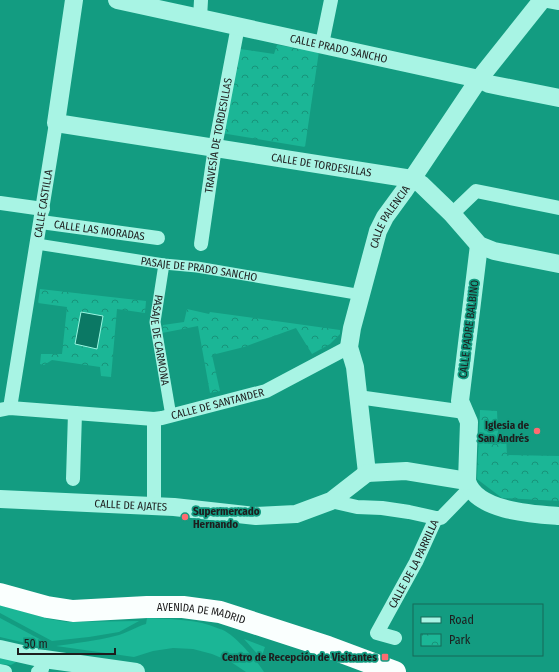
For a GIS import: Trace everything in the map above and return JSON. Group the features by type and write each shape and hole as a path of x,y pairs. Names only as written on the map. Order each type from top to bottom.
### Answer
{"highway":[{"name":"AVENIDA DE MADRID","path":"0,594 47,607 73,611 147,607 183,607 220,612 321,645 395,672"}],"street":[{"name":"CALLE CASTILLA","path":"5,409 42,215 74,0"},
{"name":"CALLE PRADO SANCHO","path":"117,0 479,79 489,84 559,98"},
{"path":"200,18 201,0"},
{"path":"322,44 331,0"},
{"path":"543,0 559,3"},
{"name":"CALLE PALENCIA","path":"367,473 355,367 349,347 352,328 378,231 385,217 479,79 543,0"},
{"name":"TRAVESÍA DE TORDESILLAS","path":"201,244 215,147 238,26"},
{"name":"CALLE DE TORDESILLAS","path":"56,123 412,179 421,184 452,214 479,244 494,251 559,264"},
{"path":"452,214 476,191 559,208"},
{"name":"CALLE LAS MORADAS","path":"0,203 42,215 158,238"},
{"name":"PASAJE DE PRADO SANCHO","path":"37,244 164,264 198,267 362,295"},
{"name":"CALLE PADRE BALBINO","path":"468,485 469,422 460,401 479,244"},
{"name":"PASAJE DE CARMONA","path":"164,264 155,322 171,416"},
{"name":"CALLE DE SANTANDER","path":"5,409 154,419 171,416 266,391 349,347"},
{"path":"358,397 465,412"},
{"path":"73,479 75,413"},
{"path":"154,419 154,506"},
{"path":"367,473 406,471 468,485 492,506 534,514 559,516"},
{"name":"CALLE DE AJATES","path":"0,499 174,507 256,516 296,514 331,501 367,473"},
{"name":"CALLE DE LA PARRILLA","path":"395,638 377,634 416,562 436,518 441,518 468,485"},
{"path":"331,501 357,507 382,508 436,518"},
{"path":"0,649 41,666 136,672"},
{"path":"0,671 5,672"}],"green space":[{"path":"277,45 319,51 305,147 221,133 233,48 274,54"},
{"path":"40,289 146,301 145,313 117,309 111,377 101,376 100,367 52,360 44,365 40,364 41,354 62,354 67,307 38,303"},
{"path":"187,309 209,314 210,312 340,330 340,334 330,344 312,354 296,328 244,347 212,355 220,391 210,393 198,326 162,333 163,325 184,322"},
{"path":"480,410 497,411 498,434 506,436 507,455 559,456 559,501 502,498 477,479"},
{"path":"0,605 49,619 67,622 139,621 119,632 52,641 0,613"},
{"path":"0,618 47,643 47,648 0,637"},
{"path":"147,618 202,623 225,631 238,641 264,672 246,672 231,662 212,654 193,649 173,648 153,651 134,657 56,646 93,641 119,635 146,624"},
{"path":"244,639 265,647 261,658"},
{"path":"0,657 18,661 11,665 0,664"}],"water":[{"path":"81,312 103,316 97,349 75,344"}],"place":[{"name":"Iglesia de San Andrés","path":"537,431"},
{"name":"Supermercado Hernando","path":"185,517"},
{"name":"Centro de Recepción de Visitantes","path":"385,657"}]}
